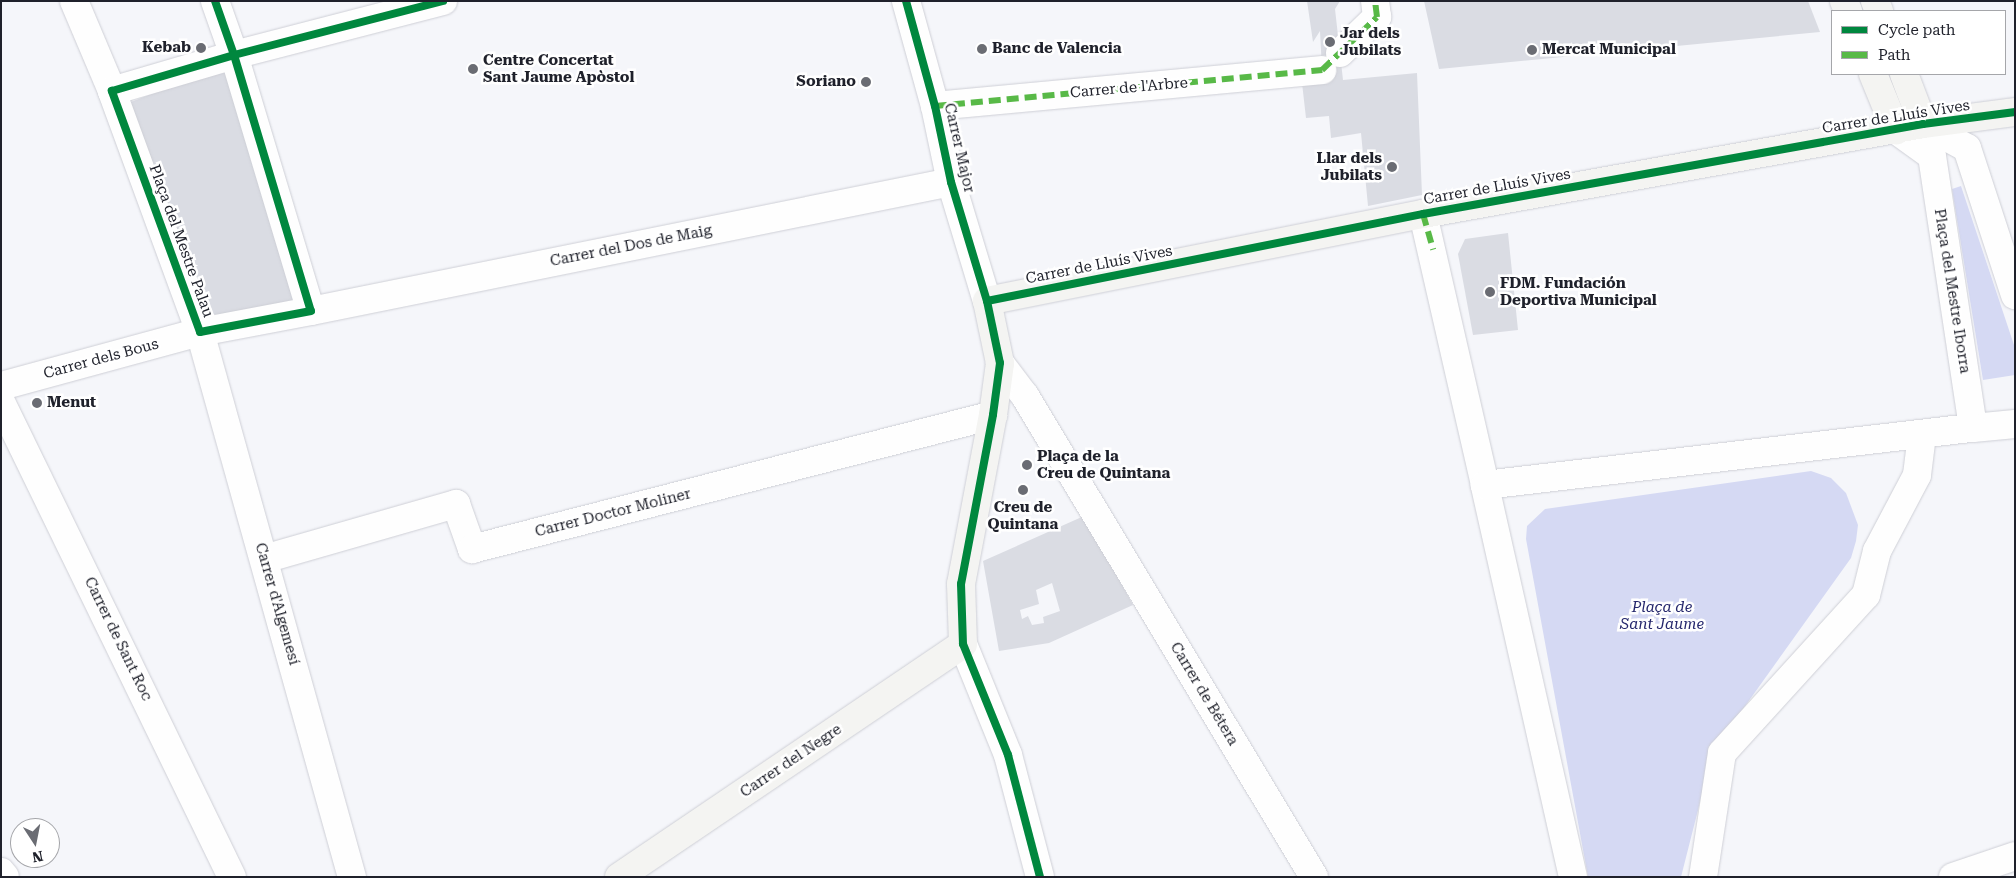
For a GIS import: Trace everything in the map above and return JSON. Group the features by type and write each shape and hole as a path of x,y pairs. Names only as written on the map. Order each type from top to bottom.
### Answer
{"street":[{"name":"Plaça del Mestre Palau","path":"74,1 112,91 200,332 310,310"},
{"path":"214,1 234,55 310,310"},
{"path":"112,91 234,55 443,1"},
{"name":"Carrer Major","path":"906,1 935,106 951,182 987,301"},
{"name":"Carrer de l'Arbre","path":"935,106 1331,62 1376,9"},
{"path":"1873,75 1896,130"},
{"path":"1904,75 1923,124 1967,148 2015,295"},
{"name":"Carrer de Lluís Vives","path":"987,301 1423,214 1923,124 2015,112"},
{"name":"Plaça del Mestre Iborra","path":"1896,130 1932,156 1973,428"},
{"name":"Carrer del Dos de Maig","path":"310,310 951,182"},
{"path":"1423,214 1433,250 1573,877"},
{"path":"987,301 1000,363 993,414 961,584 963,644 1008,754 1040,877"},
{"name":"Carrer dels Bous","path":"1,386 200,332"},
{"name":"Carrer d'Algemesí","path":"200,332 352,877"},
{"name":"Carrer de Bétera","path":"1000,363 1025,396 1314,877"},
{"name":"Carrer de Sant Roc","path":"1,402 232,877"},
{"name":"Carrer Doctor Moliner","path":"264,558 456,504 472,549 993,414"},
{"path":"1485,485 2015,424"},
{"path":"1703,877 1722,753 1866,595 1877,551 1917,475 1922,435"},
{"name":"Carrer del Negre","path":"619,877 963,644"},
{"path":"1953,877 2015,856"},
{"path":"1,872 4,877"}],"green space":[{"path":"1961,186 2015,348 2015,375 1983,380 1952,189"},
{"name":"Plaça de Sant Jaume","path":"1811,471 1831,478 1846,493 1858,525 1851,558 1713,751 1681,877 1588,877 1526,539 1527,526 1545,509"}],"building":[{"name":"Llar dels Jubilats","path":"1307,1 1340,1 1335,9 1343,80 1417,73 1422,195 1368,206 1361,133 1331,138 1329,116 1306,118 1302,83 1322,70 1320,31 1313,42"},
{"name":"Mercat Municipal","path":"1424,1 1808,1 1820,32 1439,69"},
{"path":"230,63 303,305 203,325 131,102"},
{"name":"FDM. Fundación Deportiva Municipal","path":"1508,233 1518,330 1473,335 1458,254 1465,239"},
{"path":"1084,516 1133,605 1049,643 999,651 983,561","holes":["1052,583 1060,611 1043,617 1044,623 1032,625 1028,616 1022,619 1020,610 1039,604 1036,590"]}],"marked path":[{"path":"935,106 1322,70 1377,17 1375,1"},
{"path":"1423,214 1433,250"}],"cycle path":[{"path":"215,1 234,55 311,311 200,332 112,91 234,55 443,1"},
{"path":"906,1 935,106 951,182 987,301 1000,363 993,415 961,584 963,644 1008,755 1040,877"},
{"path":"987,301 1423,214 1923,124 2015,112"}],"place":[{"name":"Jar dels Jubilats","path":"1330,42"},
{"name":"Kebab","path":"201,48"},
{"name":"Banc de Valencia","path":"982,49"},
{"name":"Mercat Municipal","path":"1532,50"},
{"name":"Centre Concertat Sant Jaume Apòstol","path":"473,69"},
{"name":"Soriano","path":"866,82"},
{"name":"Llar dels Jubilats","path":"1392,167"},
{"name":"FDM. Fundación Deportiva Municipal","path":"1490,292"},
{"name":"Menut","path":"37,403"},
{"name":"Plaça de la Creu de Quintana","path":"1027,465"},
{"name":"Creu de Quintana","path":"1023,490"}]}
